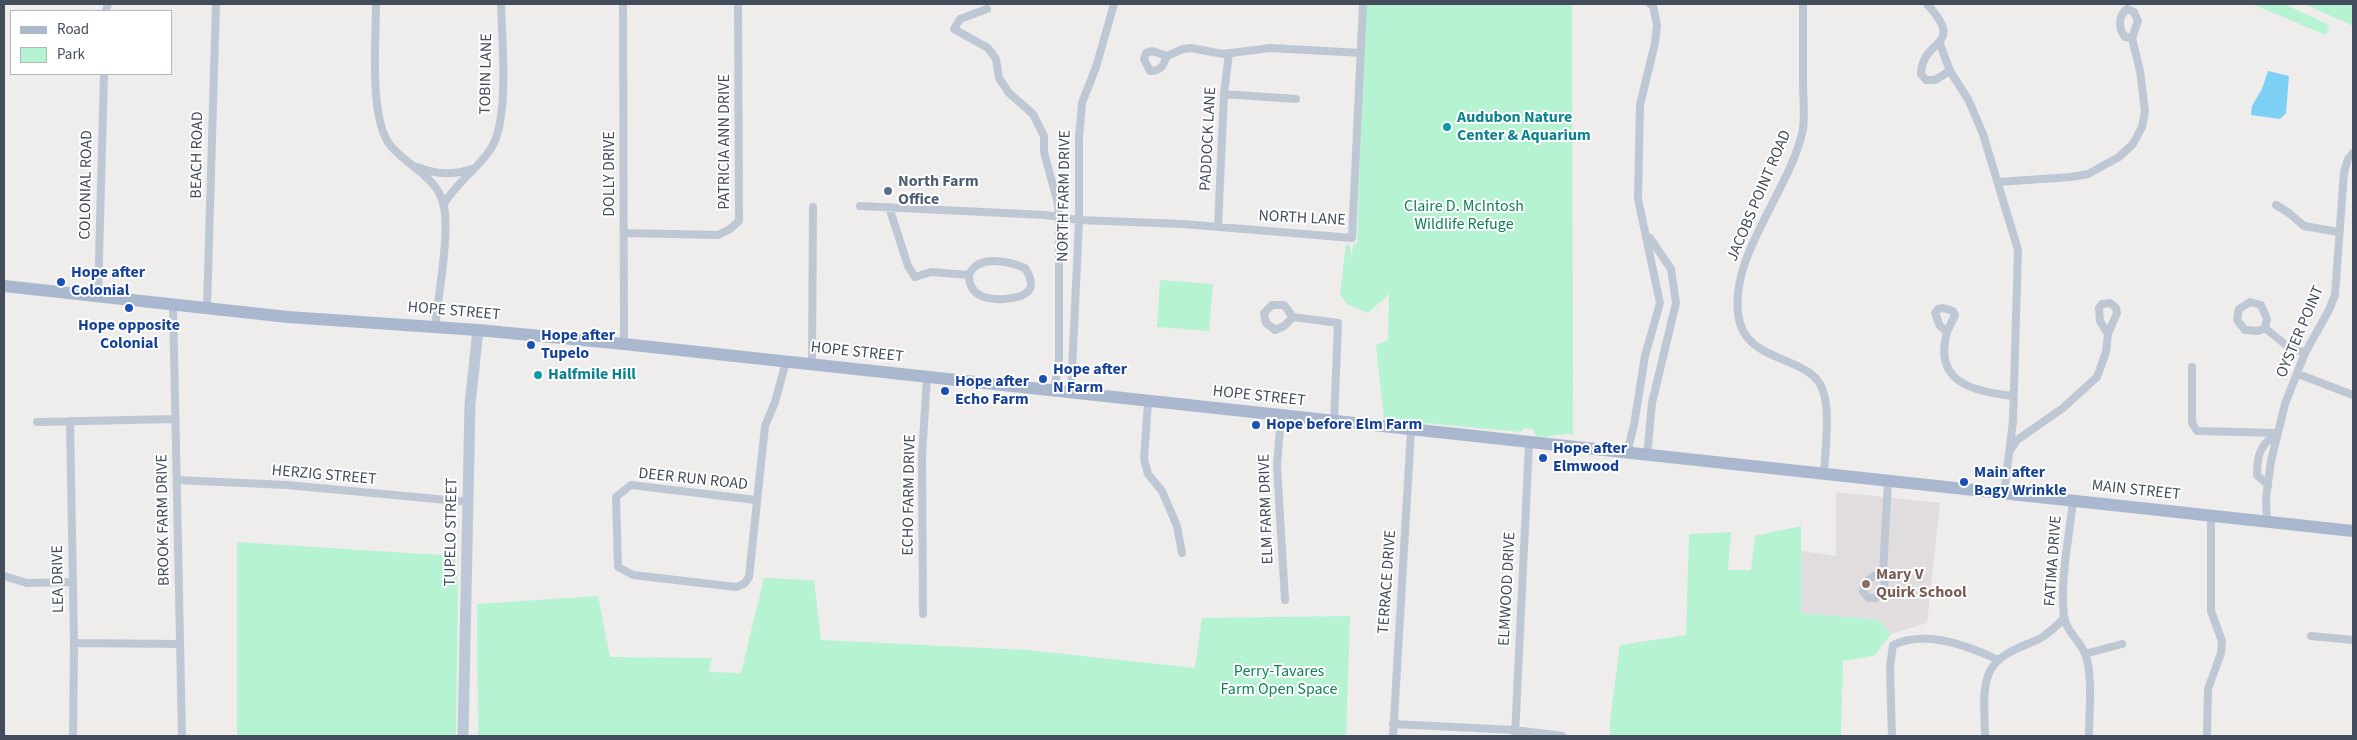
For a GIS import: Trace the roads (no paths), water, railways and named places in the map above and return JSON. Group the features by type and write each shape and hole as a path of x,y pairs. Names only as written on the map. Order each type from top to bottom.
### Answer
{"main road":[{"name":"HOPE STREET","path":"4,286 288,317 478,330 624,344 1706,462"},
{"name":"TUPELO STREET","path":"462,736 470,404 478,330"},
{"name":"MAIN STREET","path":"1706,462 2353,531"}],"street":[{"name":"BEACH ROAD","path":"207,307 216,4"},
{"path":"376,4 379,121 389,145 434,185 444,204 444,239 435,327"},
{"name":"TOBIN LANE","path":"444,204 460,181 475,168 493,145 501,120 501,4"},
{"name":"DOLLY DRIVE","path":"622,4 624,344"},
{"name":"PATRICIA ANN DRIVE","path":"624,233 718,235 730,229 739,220 738,4"},
{"name":"NORTH FARM DRIVE","path":"1071,393 1079,220 1077,183 1082,103 1096,66 1114,4"},
{"name":"NORTH LANE","path":"860,206 1045,215 1079,220 1218,227 1352,238 1363,4"},
{"path":"1627,453 1645,356 1660,303 1638,199 1638,127 1640,104 1655,43 1657,25 1653,4"},
{"name":"JACOBS POINT ROAD","path":"1803,4 1802,129 1787,174 1741,275 1738,314 1742,329 1750,341 1764,351 1809,373 1820,384 1825,396 1826,415 1824,474"},
{"path":"1927,4 1944,25 1944,35 1940,44 1925,57 1921,64 1921,74 1926,80 1935,80 1950,71"},
{"name":"NORTH FARM DRIVE","path":"987,9 960,19 955,28 988,48 996,59 999,78 1020,104 1033,114 1044,136 1044,152 1058,204 1059,361 1054,392"},
{"path":"1998,182 2088,174 2119,157 2133,144 2142,126 2145,111 2140,71 2132,38"},
{"path":"1940,44 1950,71 1976,113 2018,250 2014,396 2010,451 2004,494"},
{"path":"1167,56 1179,50 1191,48 1229,53 1270,48 1361,53"},
{"name":"PADDOCK LANE","path":"1218,227 1224,94 1229,53"},
{"name":"COLONIAL ROAD","path":"98,297 104,75"},
{"path":"1224,94 1296,99"},
{"name":"OYSTER POINT","path":"2267,522 2268,485 2277,433 2285,404 2305,353 2329,310 2335,294 2338,277 2338,232 2344,172 2348,159 2353,153"},
{"path":"413,165 438,174 463,172 475,168"},
{"path":"2276,205 2304,226 2338,232"},
{"path":"812,365 813,207"},
{"path":"889,207 908,266 915,277 931,272 969,275"},
{"path":"1644,223 1656,250 1671,269 1674,284 1674,313 1662,358 1651,412 1647,456"},
{"path":"978,263 1014,263 1025,268 1030,276 1031,286 1027,294 1021,298 988,299 979,296 972,289 969,285 969,275 972,268 978,263"},
{"path":"2250,302 2261,305 2267,319 2265,328 2252,332 2240,326 2236,320 2239,309 2250,302"},
{"name":"BROOK FARM DRIVE","path":"173,304 182,736"},
{"path":"1658,311 1674,313"},
{"path":"1293,317 1338,323 1334,422"},
{"path":"2265,328 2286,345 2305,353"},
{"path":"1947,332 1946,364 1950,373 1958,381 1982,391 2014,396"},
{"path":"2010,451 2018,440 2063,408 2097,376 2106,352 2108,334"},
{"path":"1645,356 1662,358"},
{"name":"DEER RUN ROAD","path":"756,500 631,485 616,497 618,567 633,575 736,587 744,584 748,577 764,426 776,402 786,362"},
{"path":"2192,367 2192,423 2197,431 2277,433"},
{"path":"2298,374 2353,395"},
{"name":"ECHO FARM DRIVE","path":"923,614 922,456 927,377"},
{"path":"1148,402 1144,459 1148,474 1162,491 1177,526 1182,553"},
{"path":"1636,409 1651,412"},
{"name":"ELM FARM DRIVE","path":"1281,416 1277,466 1285,600"},
{"path":"37,422 176,419"},
{"name":"LEA DRIVE","path":"70,421 74,643 73,736"},
{"name":"TERRACE DRIVE","path":"1393,736 1411,430"},
{"name":"OYSTER POINT","path":"2268,485 2260,480 2257,475 2257,462 2264,442 2277,433"},
{"name":"ELMWOOD DRIVE","path":"1515,733 1529,442"},
{"name":"HERZIG STREET","path":"177,480 287,485 469,502"},
{"path":"1883,572 1888,481"},
{"name":"FATIMA DRIVE","path":"2073,501 2065,582 2064,618 2071,634 2085,654 2088,666 2089,736"},
{"path":"2207,736 2208,689 2221,653 2222,641 2211,611 2212,516"},
{"path":"4,576 32,583 73,582"},
{"path":"1985,736 1986,690 1990,672 1998,660 2052,631 2064,618"},
{"path":"2311,636 2353,640"},
{"path":"1892,736 1891,652 1893,645 1903,640 1958,644 1998,660"},
{"path":"74,643 180,644"},
{"path":"2085,654 2122,644"},
{"path":"1393,724 1562,736"}],"water":[{"path":"2268,71 2289,76 2286,113 2280,119 2251,115 2252,106 2262,89"}],"place":[{"name":"Audubon Nature Center & Aquarium","path":"1447,127"},
{"name":"North Farm Office","path":"888,191"},
{"name":"Hope after Colonial","path":"61,282"},
{"name":"Hope opposite Colonial","path":"129,308"},
{"name":"Hope after Tupelo","path":"531,345"},
{"name":"Halfmile Hill","path":"538,375"},
{"name":"Hope after N Farm","path":"1043,379"},
{"name":"Hope after Echo Farm","path":"945,391"},
{"name":"Hope before Elm Farm","path":"1256,425"},
{"name":"Hope after Elmwood","path":"1543,458"},
{"name":"Main after Bagy Wrinkle","path":"1964,482"},
{"name":"Mary V Quirk School","path":"1866,584"}],"park label":[{"name":"Claire D. McIntosh Wildlife Refuge","path":"1464,216"},
{"name":"Perry-Tavares Farm Open Space","path":"1279,681"}]}
